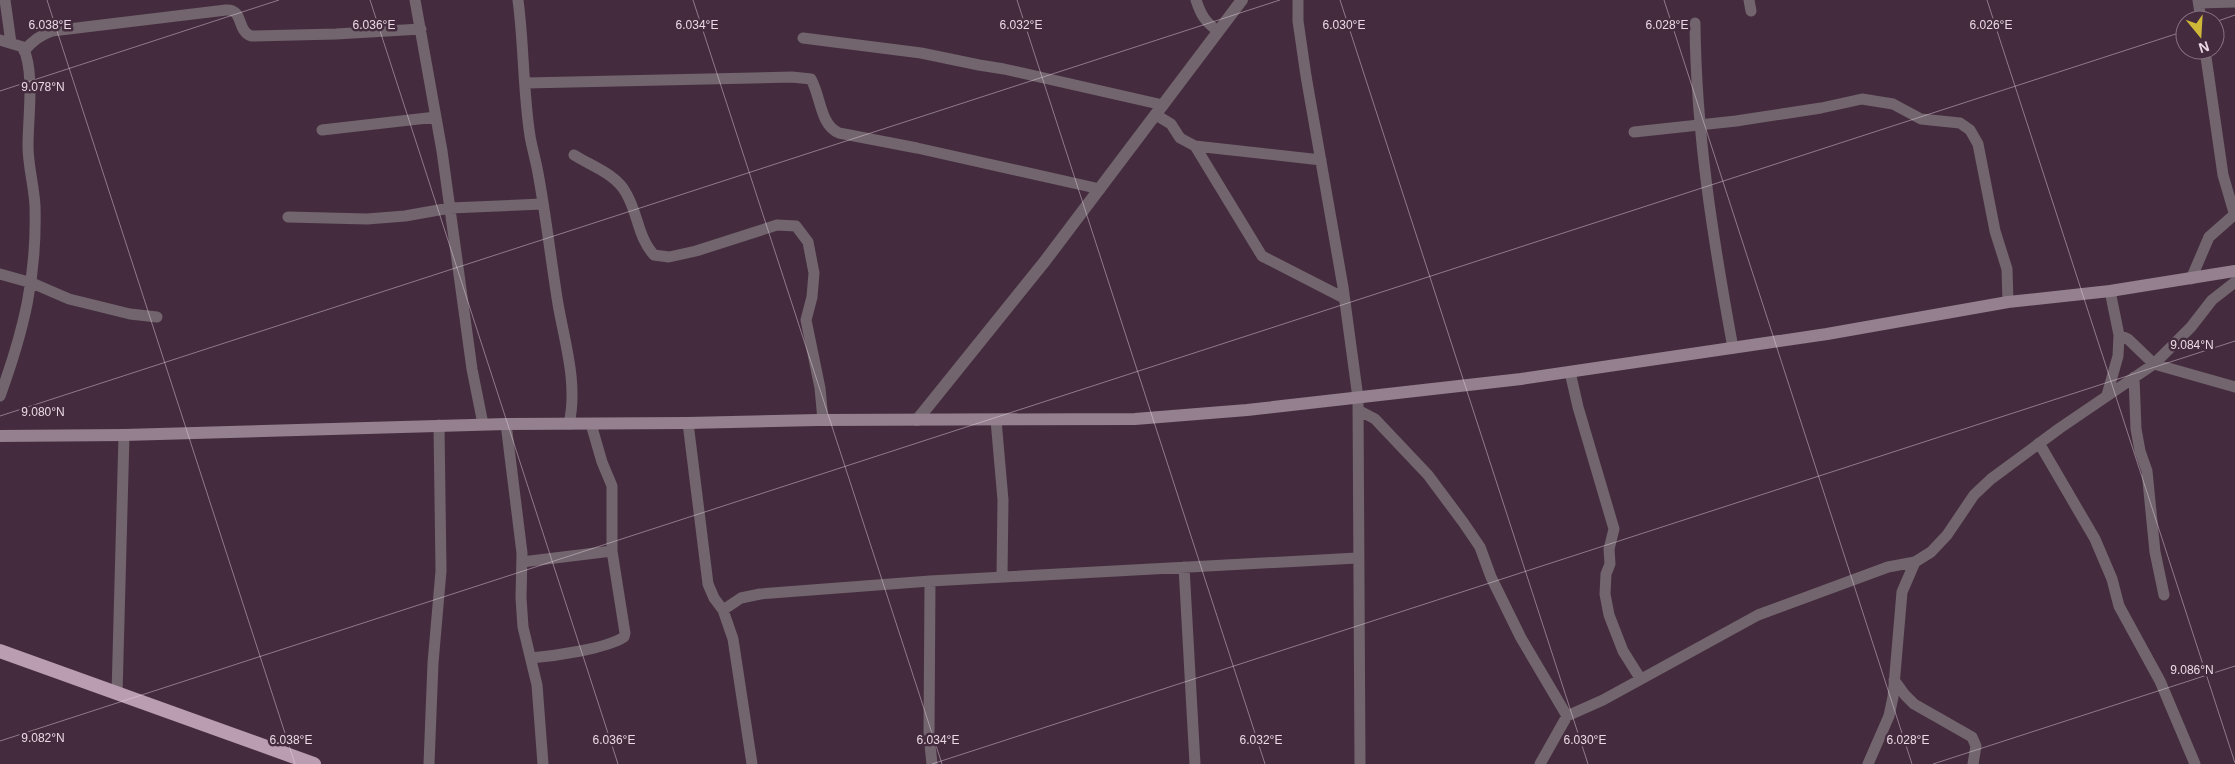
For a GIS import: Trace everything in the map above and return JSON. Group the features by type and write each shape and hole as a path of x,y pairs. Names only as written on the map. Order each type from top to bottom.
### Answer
{"highway":[{"path":"0,651 295,761 314,764"}],"main road":[{"path":"0,436 124,435 483,424 1135,419 1358,404 1827,334 2008,302 2110,291 2235,271"}],"street":[{"path":"0,396 27,309 32,283 35,203 28,169 29,73 22,47 6,41 5,0"},
{"path":"415,0 436,117 472,369 483,424"},
{"path":"518,0 529,127 573,383 573,405 568,424"},
{"path":"1196,0 1200,14 1206,23 1218,31"},
{"path":"917,420 954,377 1100,189 1242,0"},
{"path":"1298,0 1298,21 1304,67 1344,298 1358,404 1357,558 1360,764"},
{"path":"2199,2 2235,2"},
{"path":"24,51 31,42 43,34 64,28 232,9 237,12 243,30 251,36 421,29"},
{"path":"1695,23 1699,125 1711,228 1733,348"},
{"path":"803,38 921,53 978,66 1004,68 1160,110 1180,138 1195,146 1321,160"},
{"path":"2191,279 2209,237 2235,215 2223,175 2206,60"},
{"path":"526,83 792,77 811,79 827,124 831,130 1100,189"},
{"path":"1634,132 1822,108 1862,99 1893,104 1921,118 1960,123 1970,130 1978,144 1995,231 2007,269 2008,302"},
{"path":"322,130 436,117"},
{"path":"1195,146 1262,256 1344,298"},
{"path":"574,155 614,177 626,192 645,245 654,255 669,256 696,250 777,225 796,226 808,242 814,273 812,297 806,320 820,388 824,420"},
{"path":"2223,175 2235,173"},
{"path":"288,217 367,219 405,216 450,208 542,204"},
{"path":"0,274 32,283 69,299 130,314 157,317"},
{"path":"1540,764 1567,716 1603,700 1758,615 1888,567 1915,562 1931,552 1947,535 1974,496 1991,479 2038,443 2154,364 2191,327 2212,300 2235,282"},
{"path":"2107,395 2118,356 2119,334 2110,291"},
{"path":"2119,334 2128,339 2154,364 2235,387"},
{"path":"1570,372 1578,407 1614,529 1609,549 1610,564 1605,579 1605,594 1609,615 1623,651 1640,678"},
{"path":"2134,377 2136,429 2140,451 2147,471 2155,552 2164,595"},
{"path":"1358,404 1375,418 1428,475 1480,547 1491,578 1521,638 1567,716"},
{"path":"996,420 1003,500 1002,577"},
{"path":"688,423 708,584 714,598 723,610 733,639 752,764"},
{"path":"506,424 522,562 521,598 524,627 537,685 544,764"},
{"path":"531,658 570,653 610,643 624,637 625,633 612,551 612,486 602,462 591,424"},
{"path":"429,764 433,662 441,571 439,425"},
{"path":"117,694 124,435"},
{"path":"2038,443 2095,539 2112,579 2119,606 2160,681 2196,764"},
{"path":"522,562 612,551"},
{"path":"723,610 740,598 760,594 930,581 1357,558"},
{"path":"1868,764 1889,716 1902,592 1915,562"},
{"path":"1184,567 1195,764"},
{"path":"930,581 929,734 932,764"},
{"path":"1894,680 1904,695 1914,704 1972,736 1976,746 1973,764"}]}
